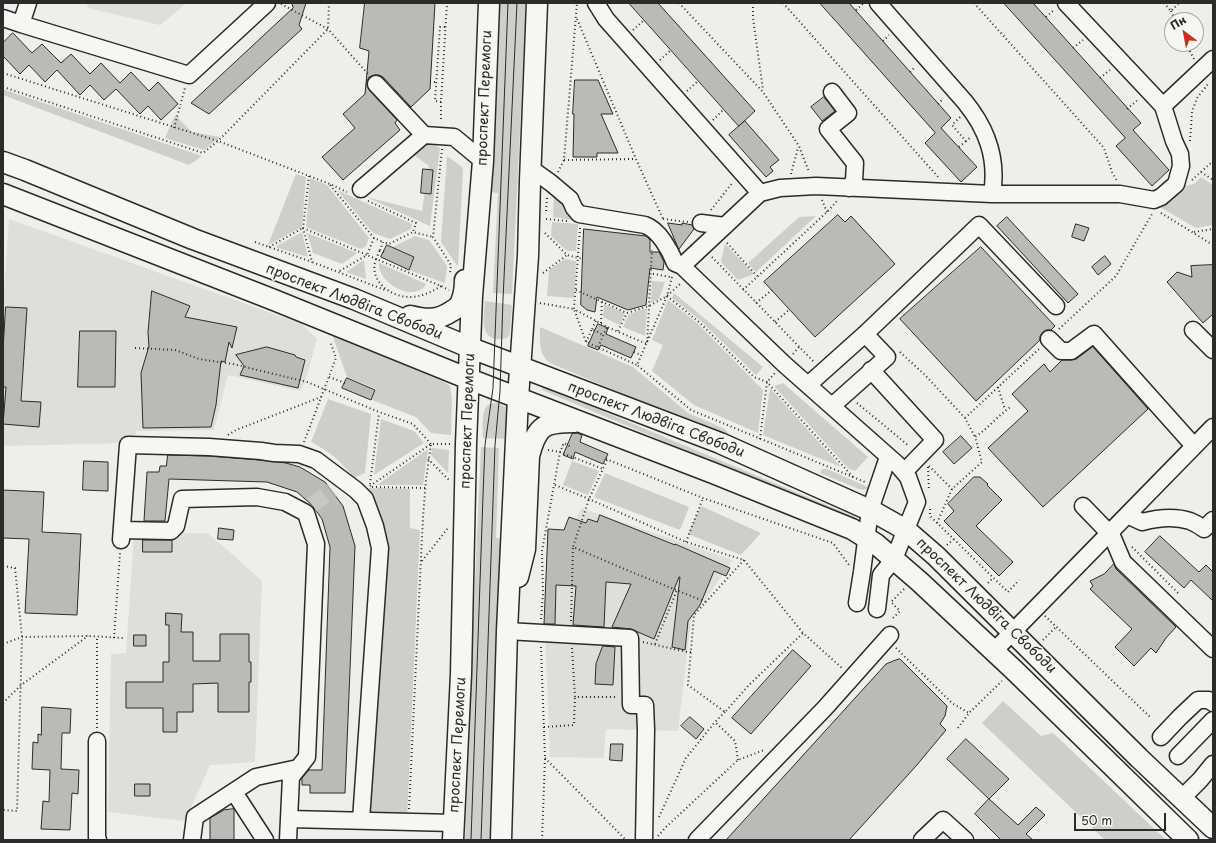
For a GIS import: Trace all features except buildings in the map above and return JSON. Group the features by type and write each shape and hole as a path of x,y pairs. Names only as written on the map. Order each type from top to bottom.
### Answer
{"main road":[{"name":"проспект Перемоги","path":"454,831 464,603 466,444 472,296 483,161 489,3"},
{"path":"501,840 506,631 518,398 528,256 537,3"},
{"path":"374,308 433,320 444,316 461,303 465,285 474,173 483,161"},
{"name":"проспект Людвіга Свободи","path":"3,162 192,239 374,308 471,348 720,443 870,510 906,530 936,556 1135,754 1213,828"},
{"name":"проспект Людвіга Свободи","path":"3,194 274,300 469,379 713,473 866,537 894,559 994,651 1188,840"},
{"path":"508,610 525,549 529,456 532,444 540,429 547,424 556,422 582,422"}],"street":[{"path":"21,24 28,3"},
{"path":"3,18 188,75 274,3"},
{"path":"596,3 606,19 760,193"},
{"path":"878,3 976,116 990,144 992,155 992,194"},
{"path":"677,272 760,193 780,188 816,186 992,194 1120,194 1154,200 1161,197 1176,184 1181,166 1180,154 1174,141 1163,106 1061,6"},
{"path":"1163,106 1213,59"},
{"path":"376,84 424,134 454,137 483,161"},
{"path":"832,92 848,113 828,129 855,163 854,181 849,188"},
{"path":"359,194 424,134"},
{"path":"530,168 570,199 581,219 645,225 651,227 657,232 670,251 677,272 832,406 904,472 923,502 906,530 894,559 881,575 877,610"},
{"path":"701,223 725,226"},
{"path":"808,385 865,334 980,225 1056,306"},
{"path":"1193,330 1213,350"},
{"path":"832,406 887,356 865,334"},
{"path":"1049,339 1061,351 1071,351 1094,334 1194,446"},
{"path":"871,370 935,440 904,472"},
{"path":"994,651 1213,427"},
{"path":"288,840 291,777 307,756 316,544 309,509 285,502 257,497 182,499 176,526 171,530 121,536 128,445 209,447 299,454 316,460 345,481 366,500 375,526 380,548 361,820"},
{"path":"857,603 870,510 888,457"},
{"path":"332,490 345,481"},
{"path":"1083,506 1112,536 1123,562 1213,649"},
{"path":"1127,515 1142,522 1156,519 1176,518 1210,528"},
{"path":"506,631 630,638 631,705 645,705 646,738 644,840"},
{"path":"697,840 825,708 888,637"},
{"path":"1161,737 1198,700 1209,700 1213,703"},
{"path":"1178,756 1213,720"},
{"path":"97,741 98,840"},
{"path":"1182,798 1213,764"},
{"path":"192,840 195,817 256,777 298,768"},
{"path":"234,792 265,840"},
{"path":"288,820 361,820 409,822 454,831"},
{"path":"922,840 943,820 965,840"}],"path":[{"path":"274,3 328,29 376,84"},
{"path":"3,87 204,153 218,141 328,29 329,3"},
{"path":"441,119 447,3"},
{"path":"546,212 548,189 564,160 577,18 577,3"},
{"path":"679,3 763,92 799,146 789,187"},
{"path":"753,3 753,18 763,92"},
{"path":"783,3 941,180"},
{"path":"856,10 864,3"},
{"path":"974,3 1104,148 1112,172 1119,184"},
{"path":"1164,3 1171,11 1179,3"},
{"path":"1046,17 1061,6"},
{"path":"577,18 636,159 666,226"},
{"path":"633,30 644,20"},
{"path":"441,102 434,101 440,27 445,27"},
{"path":"1073,48 1083,39"},
{"path":"660,61 671,50"},
{"path":"1100,78 1111,69"},
{"path":"3,73 218,141 359,194 416,223 413,232"},
{"path":"174,128 188,75"},
{"path":"687,91 698,81"},
{"path":"430,82 436,82"},
{"path":"1190,144 1192,112 1197,98 1208,84"},
{"path":"1128,109 1144,94"},
{"path":"713,120 724,109"},
{"path":"961,117 952,125 966,141"},
{"path":"959,147 975,134"},
{"path":"442,148 433,237 450,265 450,277"},
{"path":"564,160 636,159"},
{"path":"1176,184 1192,181 1213,161"},
{"path":"1201,172 1213,180"},
{"path":"309,176 303,228 312,262"},
{"path":"330,184 374,238 389,244 413,232 433,237"},
{"path":"965,418 1116,276 1155,209 1213,245"},
{"path":"743,290 827,212"},
{"path":"546,219 581,219 574,309 586,342 637,365 691,410 866,482"},
{"path":"663,219 701,223"},
{"path":"544,241 545,226"},
{"path":"269,247 303,228"},
{"path":"303,228 449,290 449,283"},
{"path":"1194,232 1213,229"},
{"path":"545,233 568,255 583,259"},
{"path":"338,272 367,255 374,238"},
{"path":"255,242 392,292"},
{"path":"383,242 374,268 377,280 384,288 401,296 412,297 427,294 441,286"},
{"path":"726,242 757,276"},
{"path":"647,344 652,246"},
{"path":"380,250 384,252"},
{"path":"543,273 568,255"},
{"path":"650,274 677,272"},
{"path":"576,290 602,300 628,313"},
{"path":"756,303 772,290"},
{"path":"618,331 628,313 649,306 667,296"},
{"path":"637,365 667,296"},
{"path":"667,296 699,322 754,377 767,382 854,477"},
{"path":"601,323 602,300"},
{"path":"540,303 574,309 607,327 647,344"},
{"path":"775,322 790,310"},
{"path":"586,342 596,321"},
{"path":"598,347 607,327"},
{"path":"592,329 603,335"},
{"path":"299,454 336,358 329,338"},
{"path":"135,348 175,350 199,359 233,364 307,382 379,412 413,424 431,444"},
{"path":"887,356 896,348 925,375 965,418 976,437 982,462 952,489 937,523"},
{"path":"634,352 642,355"},
{"path":"329,377 344,383"},
{"path":"760,439 767,382"},
{"path":"998,387 1005,410"},
{"path":"209,447 236,430 321,397"},
{"path":"976,437 1005,410 1012,406"},
{"path":"369,487 379,412"},
{"path":"542,840 545,758 541,634 543,594 542,551 560,452 564,443 571,447"},
{"path":"409,822 425,488 431,444"},
{"path":"369,487 431,444 457,444"},
{"path":"560,452 603,469"},
{"path":"428,458 449,480 449,486"},
{"path":"706,602 573,547 589,499 606,460 704,498 833,544 850,565"},
{"path":"927,464 923,502 930,516 1008,592 1019,580"},
{"path":"555,485 686,542 744,560 803,633 843,669"},
{"path":"369,487 425,488"},
{"path":"686,542 704,498"},
{"path":"421,562 449,526"},
{"path":"114,638 121,536"},
{"path":"947,546 954,539"},
{"path":"1132,547 1184,600"},
{"path":"725,712 688,685 694,615 744,560"},
{"path":"3,566 15,568 22,637 17,811 3,810"},
{"path":"988,583 993,578"},
{"path":"893,618 900,611 891,602 905,588"},
{"path":"655,645 677,590"},
{"path":"1040,612 1150,717"},
{"path":"1041,642 1056,627"},
{"path":"658,819 686,758 715,722 748,686 803,633"},
{"path":"3,644 22,637 88,636 123,638"},
{"path":"3,703 20,686 88,636"},
{"path":"97,637 97,741"},
{"path":"888,637 952,703 969,713"},
{"path":"630,638 655,645 691,652"},
{"path":"958,728 969,713 1002,682"},
{"path":"544,728 574,724 575,697"},
{"path":"715,722 735,741 738,760"},
{"path":"654,840 738,760 766,749"},
{"path":"545,758 626,840"}],"shaded area":[{"path":"86,3 187,3 160,25 88,8"},
{"path":"499,3 526,3 512,294 493,293 498,193 491,192"},
{"path":"3,90 202,156 189,165 3,95"},
{"path":"175,115 192,132 220,137 204,150 165,138"},
{"path":"432,143 440,148 430,226 366,197 422,211 429,166 414,155 420,144"},
{"path":"447,156 463,168 458,267 441,242"},
{"path":"296,174 306,177 302,227 268,245"},
{"path":"1201,177 1213,185 1213,225 1196,228 1160,207 1160,202 1181,187 1194,184"},
{"path":"310,178 327,185 369,238 366,246 361,249 306,227"},
{"path":"337,190 412,224 411,229 390,239 373,233"},
{"path":"554,193 565,201 569,215 573,220 553,217"},
{"path":"816,216 756,272 748,263 799,217"},
{"path":"9,219 302,324 317,339 305,382 300,391 228,375 214,430 137,431 130,443 3,446 3,304"},
{"path":"552,222 578,224 576,251 567,251 551,236"},
{"path":"302,232 308,257 275,247"},
{"path":"307,233 357,253 342,264 313,253"},
{"path":"415,236 429,240 447,266 445,283 409,270 415,257 393,247"},
{"path":"725,244 754,274 738,280 721,262"},
{"path":"565,259 576,261 574,298 547,296 549,270"},
{"path":"364,260 366,279 346,272"},
{"path":"379,263 426,284 421,290 414,292 398,288 390,284 384,278 380,270"},
{"path":"652,281 665,282 659,299 651,303"},
{"path":"674,293 763,367 756,375 700,320 672,298"},
{"path":"668,300 697,323 763,390 758,433 694,405 652,371 663,345 652,340"},
{"path":"485,301 512,305 510,334 507,338 498,339 487,334 484,322"},
{"path":"604,304 625,313 620,325 603,317"},
{"path":"647,308 645,336 623,327 629,314"},
{"path":"540,327 633,367 688,413 725,429 734,441 550,363 543,355 540,342"},
{"path":"332,334 444,382 450,386 452,398 451,435 431,433 416,417 372,400 376,389 347,377"},
{"path":"783,383 868,457 855,471 848,468 774,386"},
{"path":"543,386 855,517 853,521 542,390"},
{"path":"770,388 841,467 763,435"},
{"path":"328,399 371,414 365,473 354,478 334,457 324,449 311,442"},
{"path":"497,403 508,409 509,439 483,438 483,414 485,409 490,404"},
{"path":"381,419 414,431 424,443 374,475"},
{"path":"481,447 499,448 496,538 504,539 492,840 465,840 474,604"},
{"path":"432,448 449,450 448,473 431,455"},
{"path":"428,449 423,485 377,485"},
{"path":"572,461 599,471 588,495 563,485"},
{"path":"822,469 827,469 870,488 863,490 859,489 820,473"},
{"path":"605,473 689,507 680,530 594,497"},
{"path":"363,489 410,489 410,528 420,530 407,819 366,818 383,542"},
{"path":"701,506 761,533 741,555 688,534"},
{"path":"581,508 733,560 691,620 678,731 606,729 604,758 550,757 545,633 549,531 571,532"},
{"path":"207,533 262,581 255,762 210,765 185,821 108,812 111,654 126,653 134,534"},
{"path":"1003,701 1041,736 1053,733 1166,840 1105,840 982,723"}],"tunnel":[{"path":"312,505 332,490"}],"tram line":[{"path":"471,840 485,445 493,388 508,3"},
{"path":"481,840 495,445 500,391 517,3"}]}
